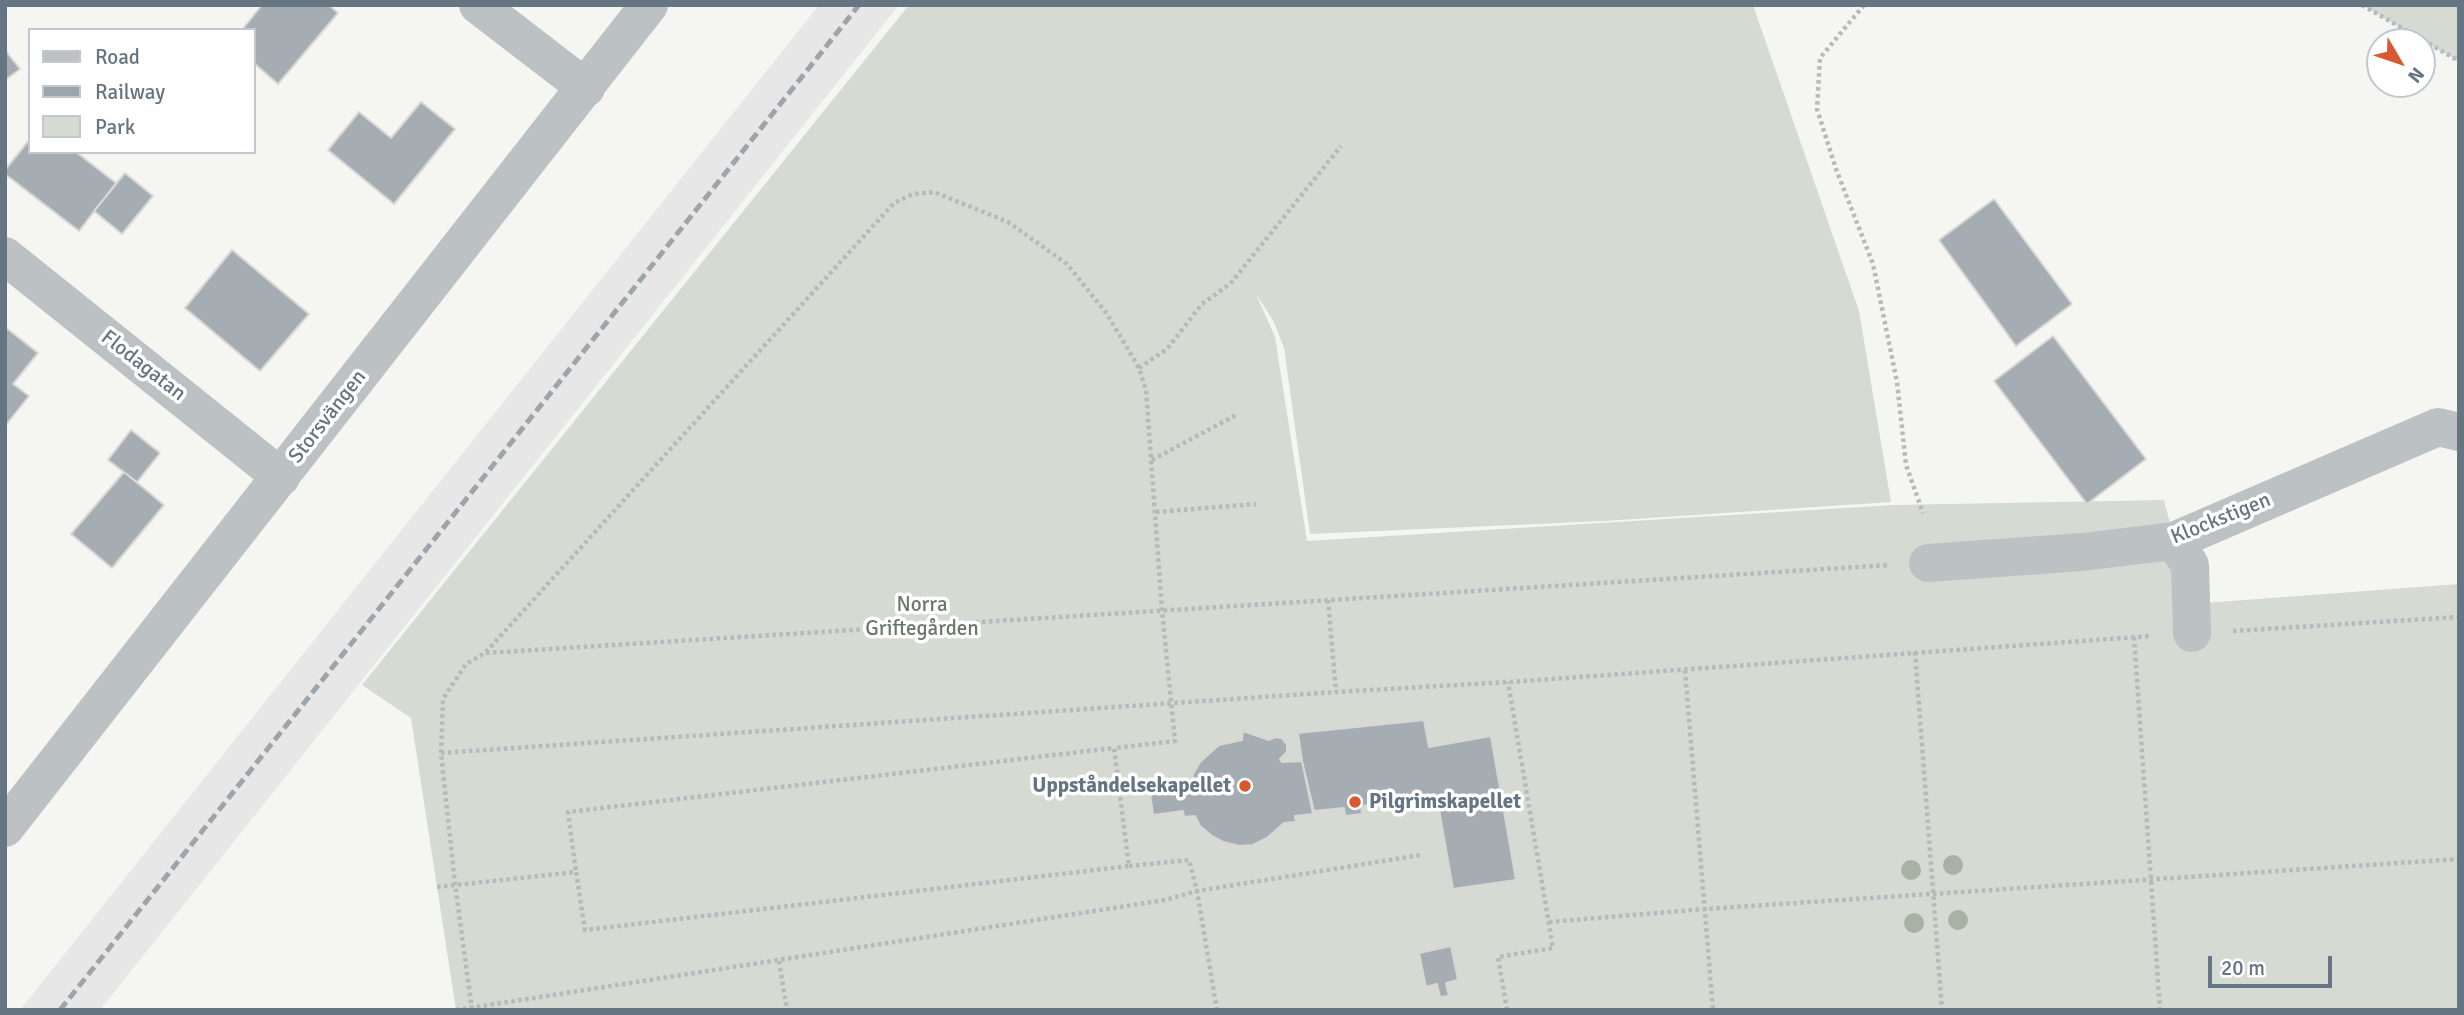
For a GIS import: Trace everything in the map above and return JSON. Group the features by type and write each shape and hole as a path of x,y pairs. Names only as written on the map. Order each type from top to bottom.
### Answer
{"street":[{"path":"478,5 586,88"},
{"name":"Storsvängen","path":"5,828 649,5"},
{"name":"Flodagatan","path":"5,256 281,477"},
{"name":"Klockstigen","path":"1928,563 2082,552 2174,541 2438,427 2459,432"},
{"path":"2174,541 2190,565 2192,634"}],"path":[{"path":"1864,5 1820,58 1817,109 1836,169 1873,264 1897,382 1906,465 1923,513"},
{"path":"2362,5 2459,61"},
{"path":"1139,368 1167,349 1202,303 1230,284 1341,146"},
{"path":"472,1009 441,753 443,699 466,664 485,653 894,203 912,194 934,192 1008,222 1067,264 1107,314 1139,368 1146,390 1162,610 1175,741 568,812 584,930 1189,860 1197,891 1217,1010"},
{"path":"1152,460 1238,414"},
{"path":"1156,512 1256,504"},
{"path":"485,653 1928,563"},
{"path":"1328,600 1336,692"},
{"path":"441,753 2459,617"},
{"path":"2134,637 2160,1010"},
{"path":"1916,652 1942,1010"},
{"path":"1685,670 1713,1010"},
{"path":"1507,1010 1498,957 1553,948 1508,682"},
{"path":"1114,748 1129,866"},
{"path":"456,1010 1166,900 1197,891 1421,855"},
{"path":"1549,922 1934,893 2459,859"},
{"path":"437,887 576,872"},
{"path":"779,961 786,1010"}],"shaded area":[{"path":"819,5 899,5 100,1010 20,1010"}],"green space":[{"name":"Norra Griftegården","path":"909,5 1753,5 1859,311 1891,502 1604,521 1310,534 1284,348 1274,322 1256,294 1275,337 1307,541 1894,505 2164,500 2191,604 2459,584 2459,1010 456,1010 411,718 362,685"},
{"path":"2362,5 2459,5 2459,61 2436,49 2436,28 2401,28"}],"building":[{"path":"262,5 329,5 338,13 278,84 256,65 256,28 244,28"},
{"path":"5,50 20,69 5,80"},
{"path":"421,102 455,129 394,204 328,150 359,112 391,138"},
{"path":"28,141 28,154 79,154 116,183 79,231 5,174 5,170"},
{"path":"125,173 153,196 122,234 94,211"},
{"path":"1994,199 2072,304 2016,346 1939,240"},
{"path":"232,250 309,314 260,371 185,308"},
{"path":"5,327 38,353 13,384 29,396 5,426"},
{"path":"2053,336 2146,459 2087,504 1994,381"},
{"path":"131,430 160,453 137,482 108,460"},
{"path":"124,472 164,505 112,568 71,534"},
{"name":"Pilgrimskapellet","path":"1424,720 1429,747 1491,736 1516,880 1453,889 1437,798 1361,806 1362,814 1345,816 1344,808 1314,811 1298,733"},
{"name":"Uppståndelsekapellet","path":"1243,731 1269,740 1282,738 1287,745 1287,752 1280,759 1282,762 1302,761 1313,814 1295,816 1296,822 1284,823 1267,838 1253,845 1239,846 1212,836 1200,826 1195,816 1184,817 1183,811 1153,815 1150,793 1182,789 1181,783 1192,781 1200,762 1219,745 1242,740"},
{"path":"1451,946 1458,980 1446,983 1449,996 1440,997 1437,984 1426,987 1419,953"}],"railway":[{"path":"60,1010 859,5"}],"place":[{"name":"Uppståndelsekapellet","path":"1245,786"},
{"name":"Pilgrimskapellet","path":"1355,802"}]}
